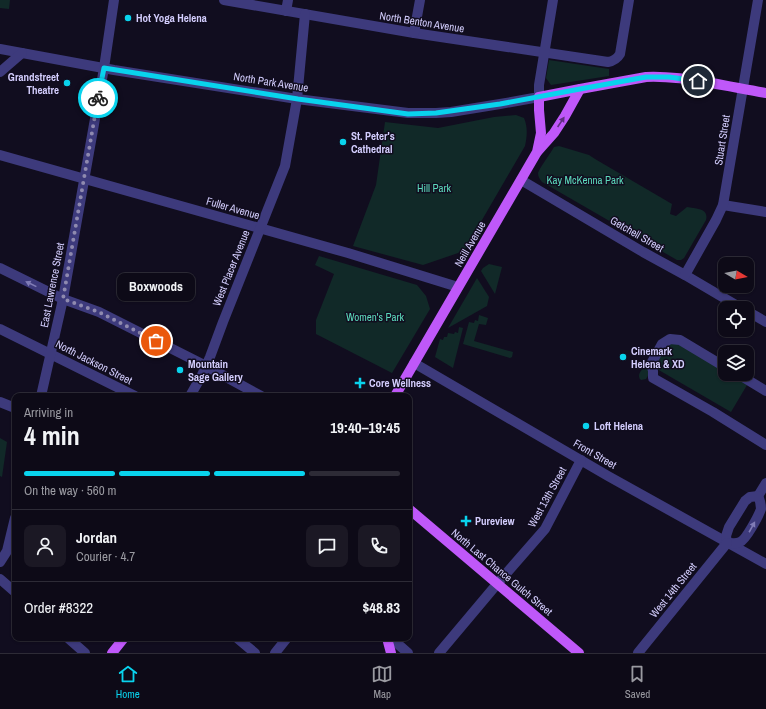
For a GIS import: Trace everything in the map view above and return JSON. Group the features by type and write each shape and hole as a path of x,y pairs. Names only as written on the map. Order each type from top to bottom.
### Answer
{"main road":[{"path":"537,152 558,128 580,89 656,76 683,78 766,93"},
{"name":"North Park Avenue","path":"539,97 580,89"},
{"name":"Neill Avenue","path":"397,393 537,152 541,133 538,110 539,97"},
{"name":"North Last Chance Gulch Street","path":"412,512 579,653"},
{"path":"112,653 122,641"},
{"path":"388,641 392,653"}],"street":[{"name":"East Lawrence Street","path":"41,393 63,299 104,68 114,0"},
{"name":"North Benton Avenue","path":"224,0 414,33 608,62 616,60 620,54 629,0"},
{"path":"286,11 288,0"},
{"path":"414,33 420,0"},
{"path":"539,97 539,85 553,0"},
{"name":"Stuart Street","path":"685,275 723,205 758,0"},
{"name":"West Placer Avenue","path":"192,393 206,366 285,166 298,99 305,14"},
{"name":"North Park Avenue","path":"0,50 298,99 408,114 451,112 539,97"},
{"path":"0,72 22,53"},
{"name":"Fuller Avenue","path":"0,155 373,260 458,287"},
{"name":"Getchell Street","path":"521,180 730,301"},
{"path":"723,205 766,212"},
{"path":"0,268 63,299 99,312 206,366 256,393"},
{"path":"754,315 766,322"},
{"name":"North Jackson Street","path":"0,329 129,393"},
{"path":"718,363 680,340 670,339 662,344 651,364 653,378 713,412 766,445"},
{"name":"Front Street","path":"414,363 581,460 766,564"},
{"path":"750,381 766,391"},
{"path":"0,402 12,407"},
{"name":"West 13th Street","path":"439,653 545,529 581,460"},
{"path":"758,496 766,483"},
{"path":"758,496 761,509 744,539 739,543 727,543 726,536 728,527 744,501 750,497 758,496"},
{"path":"0,562 7,551 12,530"},
{"name":"West 14th Street","path":"638,653 727,543"},
{"path":"0,579 12,589"},
{"path":"71,641 85,653"},
{"path":"241,641 255,653"},
{"path":"275,653 285,641"},
{"path":"394,641 408,653"}],"green space":[{"path":"0,0 10,0 9,9 0,8"},
{"path":"549,60 609,69 609,76 551,85 546,78"},
{"name":"Hill Park","path":"516,115 524,118 525,121 527,132 525,146 464,251 423,265 353,246 376,185 385,122 438,128 494,117"},
{"name":"Kay McKenna Park","path":"559,146 589,155 672,204 670,214 676,216 687,207 704,211 706,213 706,220 684,258 677,260 542,182 538,176 539,170 554,147"},
{"name":"Women's Park","path":"319,256 417,285 426,296 430,309 392,373 316,334 316,320 334,274 315,265"},
{"path":"489,264 502,267 495,294 481,271"},
{"path":"477,278 489,297 487,306 448,328"},
{"path":"479,315 488,318 486,325 479,324 474,341 513,352 512,357 510,358 463,344 469,322 474,323 475,320 478,321"},
{"path":"459,327 463,328 453,368 435,357 440,339 443,340 444,337 447,337 448,333 458,333"},
{"path":"678,343 718,368 718,381 740,381 747,385 731,412 657,369 655,365 668,344"},
{"path":"646,367 648,368 649,374 646,379 641,380 639,377 640,373 642,369"},
{"path":"0,438 7,442 2,477 0,476"}],"way so far":[{"path":"98,98 63,299 99,312 156,341"}],"place":[{"name":"Hot Yoga Helena","path":"128,18"},
{"name":"Grandstreet Theatre","path":"67,83"},
{"name":"St. Peter's Cathedral","path":"343,142"},
{"name":"Boxwoods","path":"156,341"},
{"name":"Cinemark Helena & XD","path":"623,357"},
{"name":"Mountain Sage Gallery","path":"180,370"},
{"name":"Core Wellness","path":"360,383"},
{"name":"Loft Helena","path":"586,426"},
{"name":"Pureview","path":"466,521"}],"route":[{"path":"98,98 104,68 298,99 408,114 451,112 646,77 656,76 698,81"}]}
